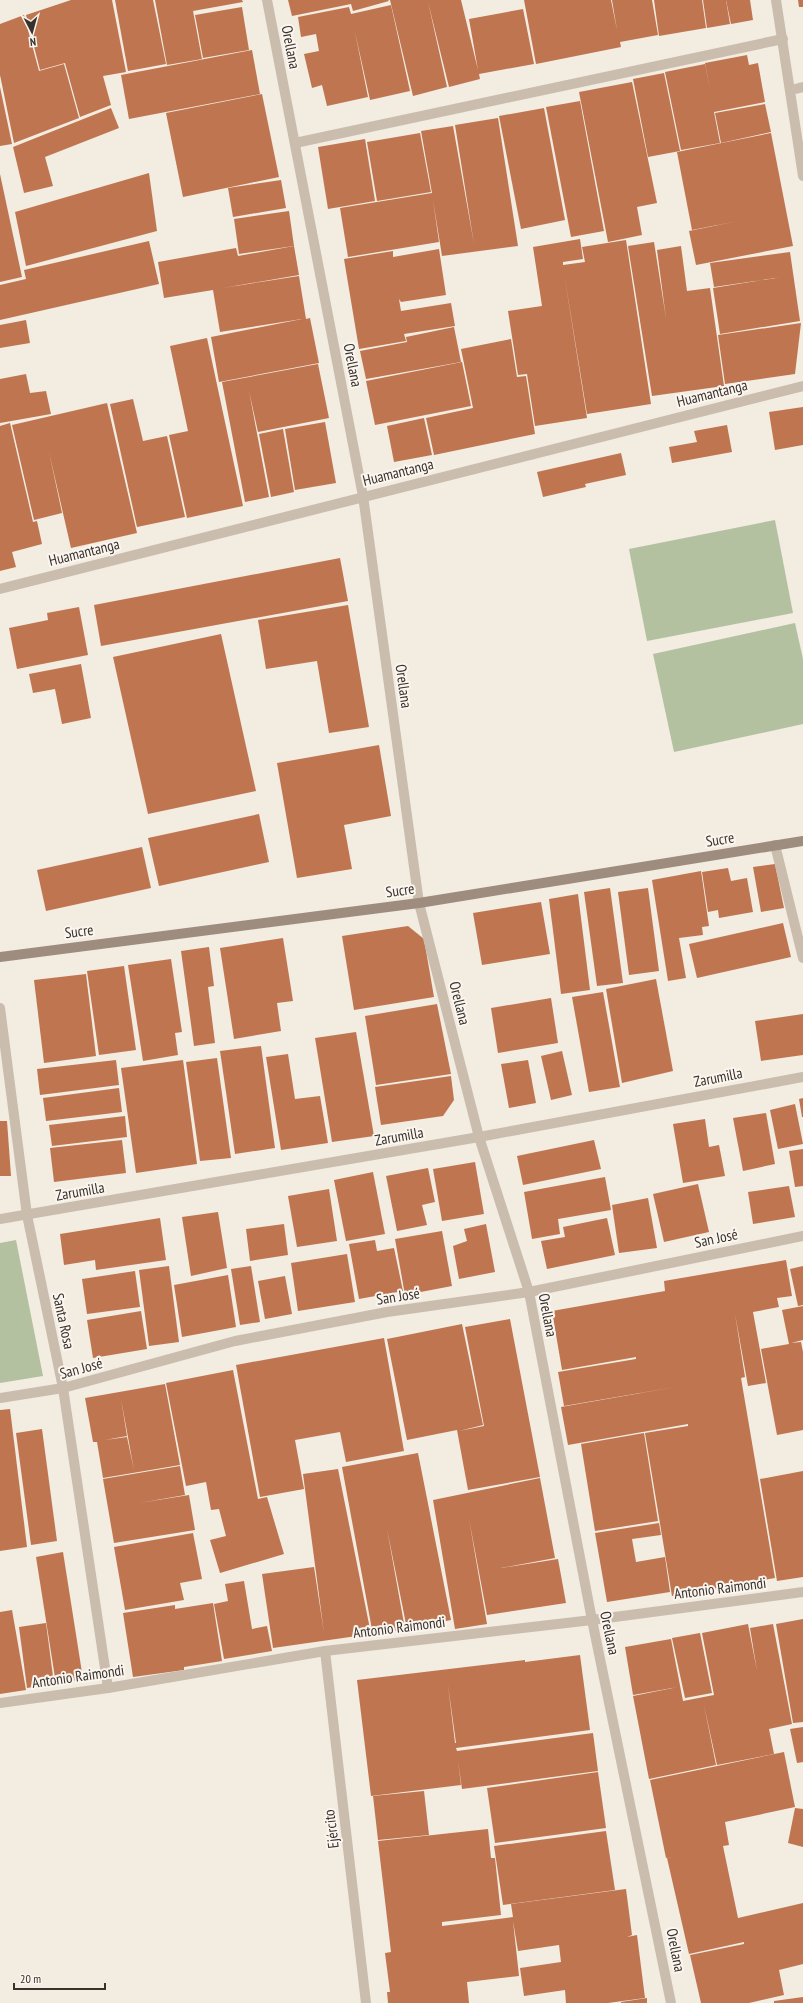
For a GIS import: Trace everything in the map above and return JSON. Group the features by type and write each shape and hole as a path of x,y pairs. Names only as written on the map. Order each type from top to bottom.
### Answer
{"street":[{"name":"Orellana","path":"267,0 363,496 419,902 479,1137 529,1292 592,1620 671,2003"},
{"path":"776,0 803,176"},
{"path":"295,143 783,39"},
{"path":"791,90 803,87"},
{"name":"Huamantanga","path":"0,589 803,386"},
{"name":"Sucre","path":"0,956 419,902 775,845 803,842"},
{"path":"775,845 803,958"},
{"name":"Santa Rosa","path":"0,1008 27,1215 63,1388 108,1688"},
{"name":"Zarumilla","path":"0,1219 479,1137 803,1077"},
{"name":"San José","path":"0,1398 63,1388 235,1341 387,1312 529,1292 803,1236"},
{"name":"Antonio Raimondi","path":"0,1703 108,1688 325,1651 592,1620 803,1592"},
{"name":"Ejército","path":"325,1651 366,2003"}],"green space":[{"path":"775,520 793,613 647,641 629,549"},
{"path":"795,623 803,659 803,724 674,752 653,654"},
{"path":"16,1240 43,1376 0,1383 0,1243"}],"building":[{"path":"71,0 112,0 126,72 103,76 111,105 80,117 65,63 40,70 26,15"},
{"path":"115,0 153,0 166,64 128,71"},
{"path":"155,0 242,0 243,2 193,11 202,59 167,65"},
{"path":"288,0 389,1 353,11 351,4 292,16"},
{"path":"390,0 461,0 478,70 469,19 523,9 534,64 479,74 480,79 449,87 428,2 447,87 413,96"},
{"path":"524,0 611,0 617,30 612,0 652,0 658,35 620,42 621,47 536,64"},
{"path":"654,0 702,0 706,28 659,36"},
{"path":"703,0 726,0 730,24 707,28"},
{"path":"726,0 750,0 753,20 731,24"},
{"path":"798,0 803,0 803,7 799,7"},
{"path":"391,5 410,91 370,100 355,32 368,97 327,106 322,85 312,88 304,54 319,51 316,34 301,37 298,17 349,7 351,14"},
{"path":"242,7 249,50 203,58 195,15"},
{"path":"24,15 39,71 64,64 79,118 14,143 0,75 0,24"},
{"path":"252,50 260,94 129,119 121,75"},
{"path":"747,55 749,65 758,63 765,102 714,112 720,143 681,150 665,72 705,64 710,90 705,63"},
{"path":"664,73 680,151 648,157 633,79"},
{"path":"632,82 657,203 637,207 642,235 608,242 579,92"},
{"path":"0,87 12,144 0,146"},
{"path":"262,94 279,177 183,197 166,113"},
{"path":"580,101 604,231 571,237 546,107"},
{"path":"765,104 771,132 721,143 715,113"},
{"path":"111,108 119,128 45,157 53,186 24,193 13,147"},
{"path":"544,108 565,220 521,229 499,116"},
{"path":"498,118 518,246 442,256 433,200 439,242 348,257 340,208 432,193 421,131 453,126 474,244 455,125"},
{"path":"420,133 431,192 377,201 367,142"},
{"path":"771,133 793,246 696,265 689,231 738,221 692,230 677,152"},
{"path":"365,139 375,201 328,209 318,147"},
{"path":"149,173 157,231 26,266 15,212"},
{"path":"0,174 22,277 0,282"},
{"path":"281,180 286,208 233,217 228,188"},
{"path":"289,211 294,246 239,254 234,219"},
{"path":"580,239 583,259 563,262 563,265 585,262 582,247 626,240 651,404 587,414 564,273 587,418 535,426 527,374 518,375 508,311 542,306 533,247"},
{"path":"149,241 159,284 0,320 0,285 26,279 24,270"},
{"path":"654,242 666,318 657,250 681,246 687,291 710,288 724,386 652,396 628,246"},
{"path":"294,246 299,275 223,288 299,276 306,319 310,318 319,363 219,382 211,337 302,319 220,332 213,290 164,298 158,262 236,248 238,256"},
{"path":"439,249 446,295 401,302 399,299 401,311 451,303 455,326 404,334 406,341 359,349 344,259 393,251 393,257"},
{"path":"790,252 800,321 720,334 713,288 782,277 714,287 710,263"},
{"path":"26,320 30,343 0,348 0,325"},
{"path":"801,323 795,374 725,384 718,335"},
{"path":"454,327 461,362 366,379 360,351 407,342 406,337"},
{"path":"207,338 243,506 187,518 169,435 188,431 170,346"},
{"path":"511,339 517,377 526,376 535,434 434,455 426,418 473,408 461,349"},
{"path":"462,362 471,406 375,425 366,381"},
{"path":"318,364 329,418 258,432 249,391 269,497 245,502 222,382"},
{"path":"26,374 30,393 46,391 51,414 0,423 0,379"},
{"path":"133,399 143,441 167,436 185,517 137,527 110,404"},
{"path":"107,403 137,533 71,548 49,452 62,513 34,520 12,425"},
{"path":"803,407 803,445 775,450 769,412"},
{"path":"424,418 432,455 394,462 387,426"},
{"path":"325,422 336,483 295,490 285,429"},
{"path":"10,423 33,522 37,521 42,544 12,552 16,567 0,571 0,426"},
{"path":"727,425 732,452 672,463 669,447 697,442 694,431"},
{"path":"283,429 294,492 271,497 259,434"},
{"path":"621,453 626,475 585,484 586,487 543,497 537,472"},
{"path":"340,558 348,601 101,646 94,605"},
{"path":"348,605 369,727 329,733 317,661 266,669 258,620"},
{"path":"79,607 88,655 17,669 9,628 48,620 47,613"},
{"path":"221,634 256,791 148,814 113,657"},
{"path":"81,664 91,718 62,724 55,689 33,693 29,674"},
{"path":"379,745 391,816 344,825 352,869 297,878 277,763"},
{"path":"259,814 269,862 159,886 148,838"},
{"path":"142,847 151,888 46,911 37,870"},
{"path":"775,864 784,908 761,912 753,867"},
{"path":"728,868 731,881 747,878 753,912 719,918 718,910 708,912 702,872"},
{"path":"701,871 709,926 702,927 703,935 679,938 686,978 668,981 652,880"},
{"path":"610,888 623,983 597,986 584,892"},
{"path":"648,888 659,971 629,975 618,892"},
{"path":"578,894 590,990 561,994 549,899"},
{"path":"541,902 550,954 482,965 473,913"},
{"path":"783,923 791,957 697,978 689,944"},
{"path":"408,926 424,939 434,997 354,1010 342,936"},
{"path":"283,938 293,1001 277,1003 281,1031 234,1039 220,948"},
{"path":"209,947 214,986 208,987 215,1043 194,1046 181,951"},
{"path":"171,959 182,1032 175,1033 178,1055 143,1061 128,965"},
{"path":"124,966 136,1050 99,1055 87,971"},
{"path":"86,974 96,1056 44,1063 34,980"},
{"path":"656,979 673,1071 622,1083 606,989"},
{"path":"603,992 620,1087 589,1092 572,997"},
{"path":"551,998 558,1043 498,1053 491,1008"},
{"path":"437,1004 451,1074 376,1085 365,1016"},
{"path":"803,1014 803,1055 761,1061 755,1021"},
{"path":"356,1032 374,1136 332,1142 315,1038"},
{"path":"261,1046 275,1148 235,1154 220,1051"},
{"path":"562,1051 572,1095 551,1100 541,1056"},
{"path":"288,1054 295,1099 320,1096 328,1143 281,1150 266,1057"},
{"path":"217,1058 231,1158 200,1161 186,1062"},
{"path":"116,1060 119,1085 40,1095 37,1069"},
{"path":"183,1060 197,1164 136,1173 121,1068"},
{"path":"528,1060 536,1103 509,1108 501,1064"},
{"path":"451,1076 454,1100 443,1116 381,1125 375,1087"},
{"path":"119,1088 122,1112 46,1121 43,1098"},
{"path":"803,1098 803,1117 802,1117 799,1099"},
{"path":"795,1104 803,1144 778,1149 770,1110"},
{"path":"766,1113 775,1164 743,1171 733,1118"},
{"path":"125,1116 127,1137 52,1146 49,1125"},
{"path":"705,1119 709,1147 719,1145 725,1176 683,1183 673,1124"},
{"path":"0,1121 7,1121 11,1176 0,1176"},
{"path":"122,1140 126,1173 54,1182 50,1148"},
{"path":"594,1140 601,1169 523,1185 517,1156"},
{"path":"803,1149 803,1186 795,1187 789,1151"},
{"path":"475,1162 484,1214 442,1221 433,1169"},
{"path":"428,1168 435,1202 422,1205 427,1225 397,1231 386,1176"},
{"path":"373,1172 385,1234 346,1241 334,1180"},
{"path":"605,1177 611,1210 558,1219 560,1234 532,1239 524,1192"},
{"path":"698,1184 709,1232 664,1242 653,1194"},
{"path":"789,1186 795,1217 753,1224 748,1192"},
{"path":"329,1189 337,1241 297,1247 288,1196"},
{"path":"648,1198 657,1248 619,1253 612,1205"},
{"path":"218,1212 227,1268 191,1276 182,1217"},
{"path":"160,1218 166,1260 96,1270 95,1260 64,1265 60,1234"},
{"path":"607,1218 615,1255 547,1269 541,1241 565,1237 563,1227"},
{"path":"284,1224 288,1255 250,1261 246,1229"},
{"path":"486,1224 495,1272 459,1279 453,1246 467,1241 464,1229"},
{"path":"442,1231 452,1286 405,1295 395,1239"},
{"path":"375,1240 377,1251 394,1248 403,1291 359,1299 349,1244"},
{"path":"347,1254 355,1302 298,1311 291,1263"},
{"path":"786,1260 792,1296 777,1298 779,1307 753,1312 766,1383 748,1386 735,1314 745,1377 741,1378 775,1578 672,1596 645,1433 688,1426 688,1424 568,1445 561,1407 681,1386 564,1406 558,1372 636,1359 636,1357 562,1370 552,1311 665,1291 664,1281"},
{"path":"169,1266 179,1342 149,1346 139,1270"},
{"path":"251,1266 260,1322 240,1325 231,1269"},
{"path":"803,1266 803,1305 798,1306 790,1269"},
{"path":"135,1271 140,1307 87,1314 82,1279"},
{"path":"228,1275 236,1327 182,1337 174,1285"},
{"path":"285,1276 292,1314 265,1319 258,1281"},
{"path":"803,1306 803,1340 791,1343 801,1342 803,1352 803,1430 777,1435 761,1349 789,1344 782,1310"},
{"path":"141,1311 147,1349 93,1358 87,1320"},
{"path":"510,1319 540,1477 468,1490 457,1430 407,1440 387,1339 462,1324 483,1425 459,1431 484,1426 465,1327"},
{"path":"384,1338 404,1451 346,1462 340,1432 295,1440 304,1489 260,1497 236,1365"},
{"path":"233,1370 258,1499 267,1497 284,1554 220,1573 210,1540 226,1536 219,1509 211,1510 206,1482 186,1486 166,1383"},
{"path":"165,1384 180,1465 103,1478 97,1442 93,1442 85,1398","holes":["121,1399 134,1470 127,1437 105,1440 127,1436"]},
{"path":"10,1409 27,1547 0,1551 0,1410"},
{"path":"42,1429 57,1541 31,1545 16,1433"},
{"path":"644,1433 658,1521 595,1531 581,1444"},
{"path":"418,1453 451,1620 407,1629 387,1529 405,1629 373,1635 342,1467"},
{"path":"180,1466 185,1495 139,1503 189,1495 195,1530 114,1543 103,1479"},
{"path":"338,1469 371,1634 273,1648 262,1574 314,1567 324,1633 303,1474"},
{"path":"803,1471 803,1577 777,1581 760,1479"},
{"path":"540,1478 555,1558 501,1568 558,1559 566,1603 487,1615 469,1519 487,1624 455,1629 433,1500"},
{"path":"659,1523 661,1535 632,1539 636,1562 665,1557 670,1592 607,1602 595,1533"},
{"path":"193,1533 202,1579 180,1583 184,1600 125,1610 114,1547"},
{"path":"63,1552 83,1679 56,1684 36,1557"},
{"path":"244,1581 252,1629 267,1626 272,1651 224,1659 214,1604 228,1601 225,1584"},
{"path":"213,1603 222,1661 184,1667 184,1670 133,1677 123,1613 175,1605 175,1609"},
{"path":"12,1610 26,1690 0,1694 0,1612"},
{"path":"803,1619 803,1722 793,1723 776,1624"},
{"path":"46,1623 54,1684 27,1688 19,1627"},
{"path":"748,1624 757,1671 750,1628 773,1624 792,1724 769,1729 774,1754 717,1765 704,1705 716,1765 649,1779 633,1696 678,1687 633,1695 625,1647 671,1639 683,1701 714,1695 702,1633"},
{"path":"700,1633 712,1693 685,1698 672,1638"},
{"path":"580,1655 590,1730 456,1748 457,1751 593,1733 598,1771 462,1789 458,1761 461,1785 371,1796 357,1680 525,1660 525,1662","holes":["448,1685 456,1743 455,1743"]},
{"path":"803,1727 803,1762 797,1763 790,1729"},
{"path":"784,1752 795,1807 725,1822 729,1845 723,1846 738,1918 803,1903 803,1964 779,1970 784,1995 749,2003 701,2003 690,1955 744,1944 744,1942 689,1954 667,1858 672,1857 666,1858 650,1780"},
{"path":"598,1772 606,1828 495,1843 487,1788"},
{"path":"424,1791 429,1835 378,1840 373,1796"},
{"path":"795,1808 803,1809 803,1847 788,1843"},
{"path":"488,1829 491,1858 495,1858 501,1915 442,1922 442,1926 513,1917 511,1904 626,1889 632,1935 627,1937 637,1935 645,1998 608,2003 566,2003 565,1990 524,1996 520,1968 561,1962 559,1945 518,1951 513,1921 519,1976 467,1982 469,2003 388,2003 387,1992 390,1992 385,1953 391,1952 378,1841"},
{"path":"606,1831 615,1890 503,1905 494,1846"},
{"path":"803,1997 803,2003 774,2003 774,2001"},
{"path":"647,1998 647,2003 621,2003 621,2002"}]}
